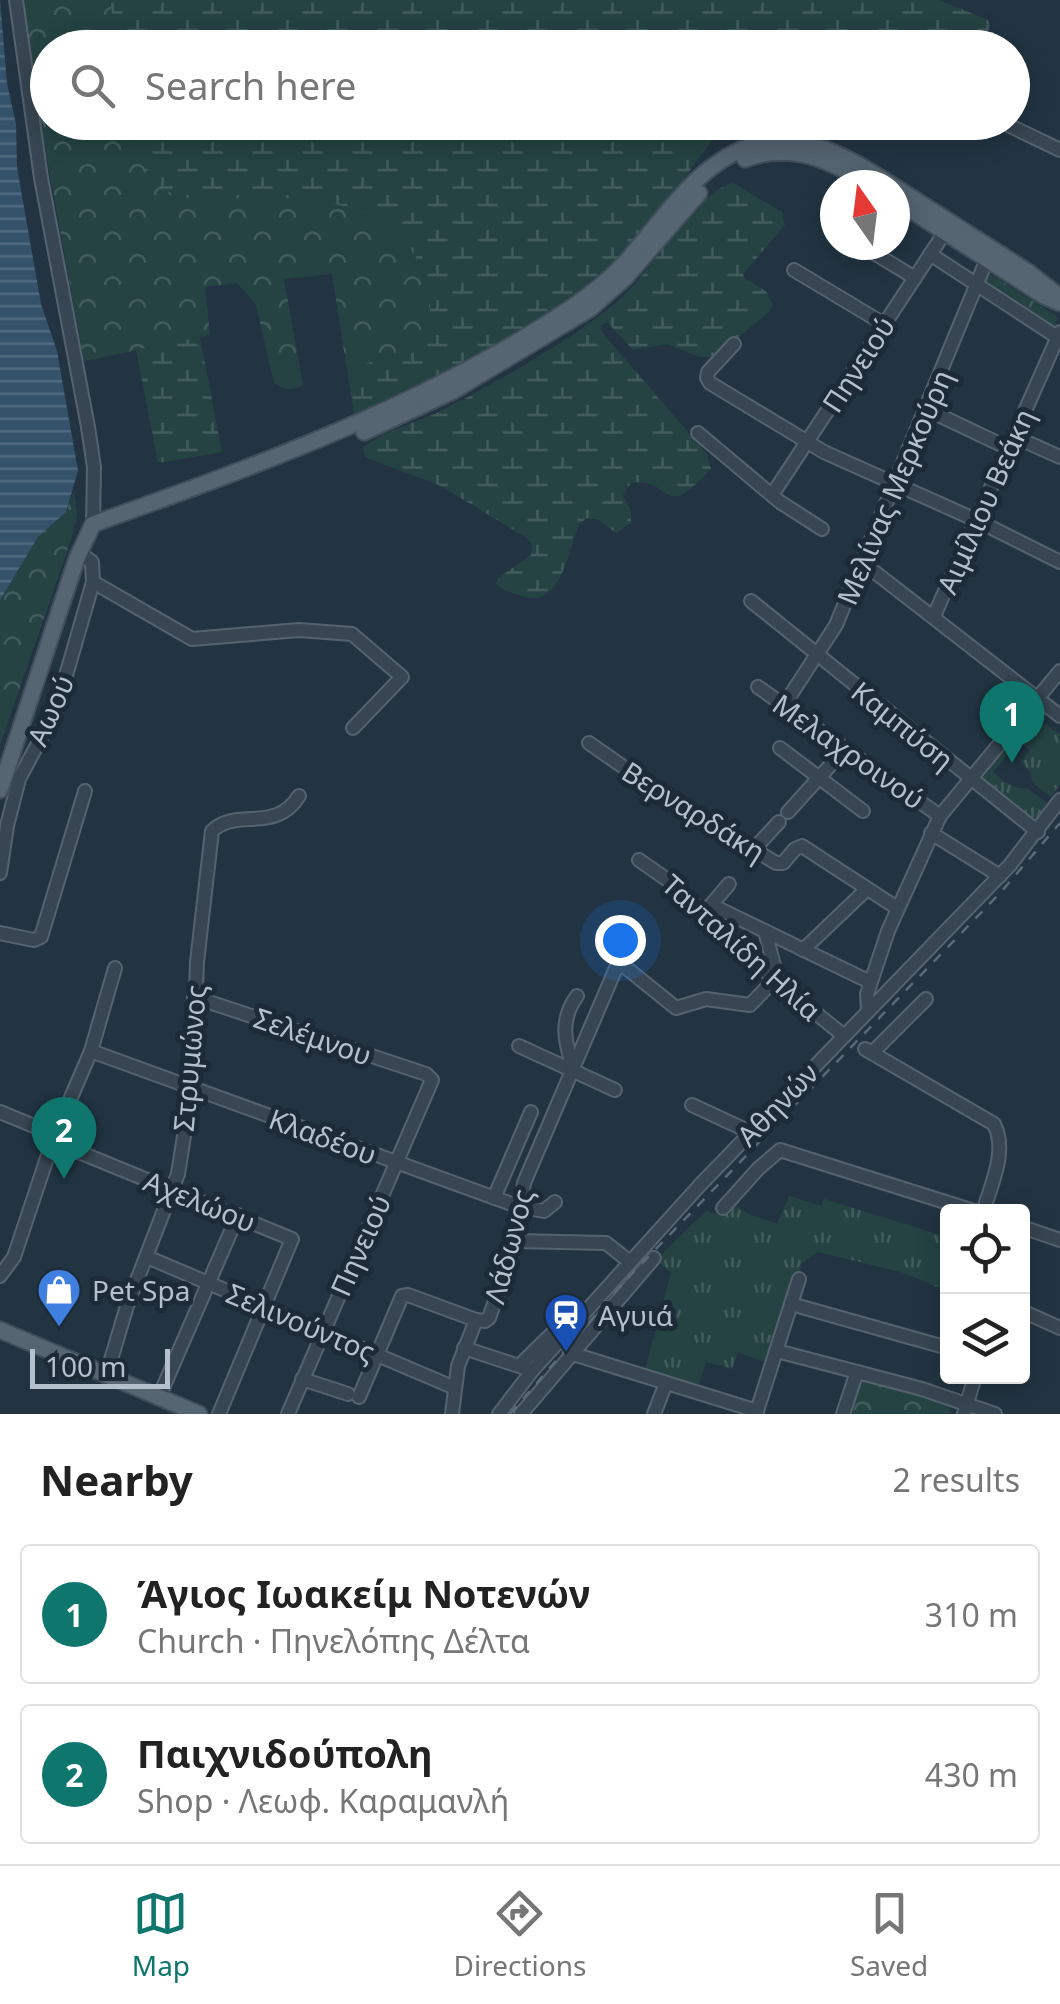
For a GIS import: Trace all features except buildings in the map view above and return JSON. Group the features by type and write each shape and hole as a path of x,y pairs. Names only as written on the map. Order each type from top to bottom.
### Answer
{"main road":[{"path":"0,790 79,552 93,524 222,478 401,404 562,314 617,272 704,174 744,148 782,141 815,146 866,170"},
{"path":"222,478 310,452 409,413 562,327 619,284 702,190 741,161 769,152 804,154 844,170"},
{"path":"910,197 1028,272 1060,300"},
{"path":"910,210 1060,300"},
{"path":"0,1330 196,1413"}],"street":[{"path":"16,0 30,100"},
{"path":"1030,136 1060,150"},
{"path":"36,140 91,444 93,524"},
{"name":"Πηνειού","path":"772,495 945,232"},
{"path":"930,254 1059,336"},
{"name":"Μελίνας Μερκούρη","path":"784,706 834,630 987,259"},
{"path":"886,260 914,278"},
{"path":"794,270 884,324"},
{"name":"Αιμίλιου Βεάκη","path":"934,616 1059,336"},
{"path":"734,344 708,372 708,380 806,442 1060,562"},
{"path":"926,410 1060,458"},
{"path":"698,433 772,495 822,529"},
{"path":"79,552 92,562 93,582 190,639 299,630 356,636 402,678 353,728"},
{"path":"862,563 1060,716"},
{"name":"Αωού","path":"0,873 18,779 56,710 93,582"},
{"name":"Καμπύση","path":"752,601 1038,832"},
{"path":"868,1010 870,982 940,816 1060,671"},
{"name":"Μελαχροινού","path":"758,687 940,816"},
{"name":"Βερναρδάκη","path":"589,743 661,792 781,864 802,846 898,908"},
{"path":"780,748 863,810"},
{"path":"754,849 845,748"},
{"path":"0,933 34,940 41,936 85,792"},
{"name":"Στρυμώνος","path":"106,1373 174,1189 192,1088 194,996 212,831 223,822 279,815 290,810 299,796"},
{"name":"Αθηνών","path":"499,1414 525,1368 596,1300 750,1132 1000,876 1060,800"},
{"path":"931,833 1000,876"},
{"name":"Τανταλίδη Ηλία","path":"640,860 708,909 776,981 843,1035"},
{"path":"729,884 708,909 765,931 870,982"},
{"path":"803,950 867,889"},
{"path":"765,931 776,981"},
{"name":"Λάδωνος","path":"452,1414 458,1366 476,1320 489,1318 515,1241 518,1206 530,1168 618,966 624,966 679,1008 706,999 750,1005 776,981"},
{"path":"0,1276 14,1257 116,968"},
{"name":"Σελέμνου","path":"194,996 431,1077"},
{"path":"574,1072 564,1032 569,1009 577,996"},
{"path":"926,998 868,1051 990,1120 998,1132 1000,1148 982,1204"},
{"path":"519,1046 615,1090"},
{"name":"Κλαδέου","path":"90,1050 518,1206 544,1211 555,1202"},
{"name":"Πηνειού","path":"288,1414 432,1083 431,1077"},
{"path":"692,1105 750,1132"},
{"name":"Αχελώου","path":"0,1112 54,1137 64,1146 292,1239 264,1307"},
{"path":"494,1198 532,1112"},
{"path":"723,1208 780,1150 954,1204"},
{"path":"159,1398 238,1215"},
{"path":"1030,1230 1060,1240"},
{"path":"515,1241 606,1243 630,1262"},
{"name":"Σελινούντος","path":"146,1258 456,1388"},
{"path":"527,1412 570,1353 654,1258"},
{"path":"570,1353 756,1412 799,1280"},
{"path":"302,1379 354,1396 405,1295 476,1320"},
{"path":"792,1304 940,1346"},
{"path":"219,1414 264,1307"},
{"path":"1030,1315 1060,1328"},
{"path":"464,1348 525,1368"},
{"path":"776,1351 857,1372 965,1409 994,1414"},
{"path":"843,1414 857,1372"},
{"path":"654,1414 666,1382"},
{"path":"965,1409 973,1384"}],"green space":[{"path":"22,0 110,0 119,30 30,30 30,66"},
{"path":"110,0 939,0 988,20 990,25 988,30 118,30"},
{"path":"44,140 133,140 199,199 289,197 350,207 377,219 400,236 418,261 428,289 426,336 392,355 347,370 332,274 284,279 303,385 299,387 288,389 274,383 256,305 237,283 205,287 210,335 84,361"},
{"path":"714,140 642,235 592,286 494,350 355,421 347,370 392,355 426,335 430,316 428,289 418,261 403,240 385,224 340,205 289,198 201,199 173,193 156,183 144,168 134,141"},
{"path":"733,183 782,212 785,225 743,274 766,291 772,304 770,311 710,357 667,344 633,350 609,324 600,326 707,454 711,469 683,494 674,496 645,483 631,483 623,495 631,512 631,523 616,533 597,519 586,518 579,525 562,574 547,594 525,597 502,589 496,584 498,578 531,555 532,544 527,538 441,486 365,457 363,448 485,388 595,319 630,289 701,203"},
{"path":"989,273 1058,317 1054,328 985,284"},
{"path":"200,337 222,452 158,463 136,350"},
{"path":"74,491 77,515 72,537 0,745 0,600 38,537 66,512"},
{"path":"1032,715 1060,734 1060,784 1051,797 1032,782 1031,773 1021,761 1030,750 1019,741 993,772 1013,786 1027,788 1047,803 1033,822 979,782"},
{"path":"789,1196 821,1206 824,1199 940,1235 940,1288 901,1272 818,1252 802,1263 770,1364 738,1352 732,1369 706,1362 697,1390 644,1373 671,1273 656,1260 706,1211 722,1216 735,1204 746,1213 777,1224"},
{"path":"860,1376 939,1399 950,1406 951,1414 846,1414"}],"water":[{"path":"0,0 7,83 16,124 17,167 41,304 57,351 78,471 66,512 38,537 0,600"}],"railway":[{"path":"510,1414 625,1281 1001,892 1060,823"}],"place":[{"name":"Άγιος Ιωακείμ Νοτενών","path":"1012,763"},
{"name":"Παιχνιδούπολη","path":"64,1179"},
{"name":"Pet Spa","path":"59,1328"},
{"name":"Αγυιά","path":"566,1353"}]}
